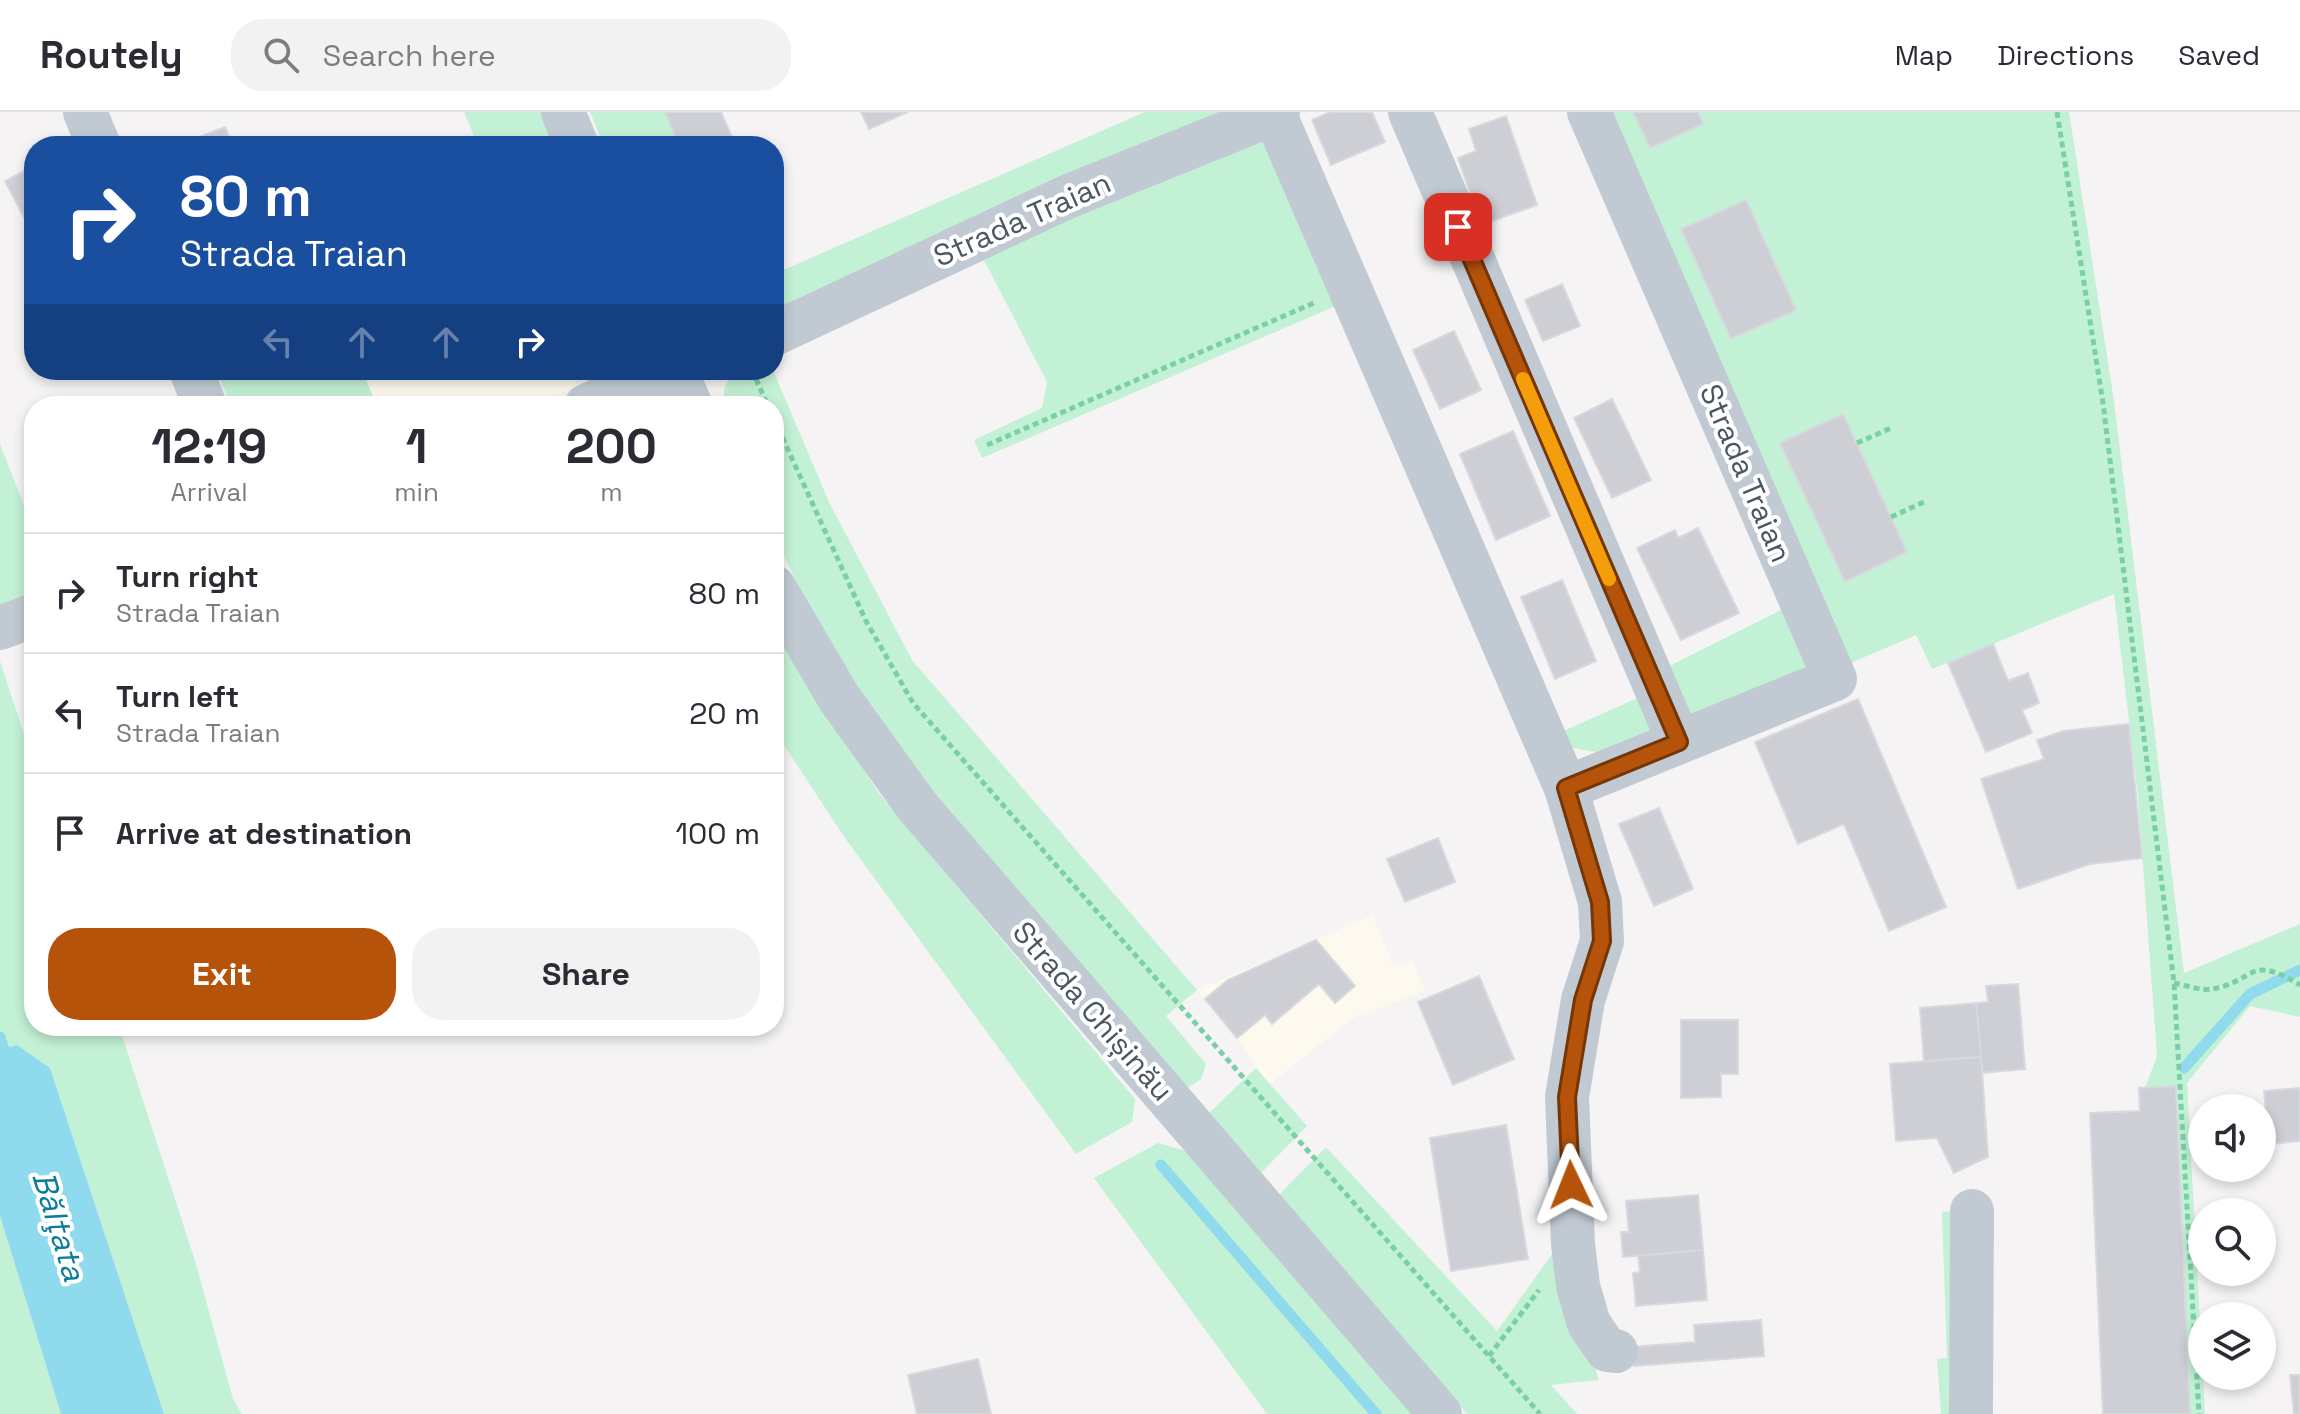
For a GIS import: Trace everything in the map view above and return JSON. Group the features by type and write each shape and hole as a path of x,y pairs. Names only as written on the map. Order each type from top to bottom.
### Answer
{"street":[{"path":"85,112 95,136"},
{"path":"563,112 573,136"},
{"path":"1410,112 1679,742"},
{"name":"Strada Traian","path":"1566,788 1835,679 1589,112"},
{"name":"Strada Traian","path":"784,329 1069,196 1276,113 1566,788 1600,902 1602,941 1583,1000 1567,1097 1573,1244 1578,1286 1589,1324 1607,1350 1616,1351"},
{"path":"622,396 678,380"},
{"name":"Strada Chișinău","path":"784,604 839,698 917,806 1440,1414"},
{"path":"0,628 24,619"},
{"path":"1971,1414 1972,1211"}],"path":[{"path":"2057,112 2103,403 2174,983 2199,1414"},
{"path":"987,445 1350,287"},
{"path":"1857,443 1891,428"},
{"path":"784,441 866,621 913,703 1540,1414"},
{"path":"1891,517 1924,502"},
{"path":"2174,983 2210,990 2251,972 2274,969 2300,985"},
{"path":"1489,1356 1573,1244"}],"shaded area":[{"path":"220,380 574,380 577,387 553,396 227,396"},
{"path":"1373,915 1394,967 1413,960 1425,991 1355,1017 1268,1085 1237,1038 1197,990"}],"green space":[{"path":"464,112 542,112 553,136 474,136"},
{"path":"590,112 665,112 675,136 600,136"},
{"path":"1145,112 1251,112 784,317 784,270"},
{"path":"1599,112 2069,112 2114,401 2184,973 2300,924 2300,1017 2250,1006 2187,1083 2188,1182 2192,1182 2193,1198 2188,1198 2188,1286 2198,1286 2199,1302 2188,1302 2188,1370 2175,1086 2145,1088 2157,1056 2138,797 2114,594 1932,669 1916,635 1839,668"},
{"path":"1255,132 1271,149 1338,305 982,458 974,440 1042,408 1047,382 985,262 967,254"},
{"path":"220,380 366,380 373,396 227,396"},
{"path":"728,380 777,380 829,502 912,660 1197,990 1166,1016 1206,1064 1201,1079 1186,1089 937,799 857,687 805,600 784,555 784,396 724,396"},
{"path":"0,444 24,505 24,600 0,608"},
{"path":"1791,605 1816,658 1804,680 1699,725 1657,672"},
{"path":"784,646 878,792 1135,1099 1132,1122 1076,1154 845,838 784,745"},
{"path":"0,661 24,734 24,1036 122,1036 195,1261 233,1399 242,1414 164,1414 50,1068 17,1045 0,1050"},
{"path":"1642,696 1655,730 1623,748 1604,752 1581,750 1567,746 1559,733"},
{"path":"1256,1068 1307,1126 1257,1177 1205,1117"},
{"path":"1158,1143 1189,1152 1416,1414 1267,1414 1094,1178"},
{"path":"1326,1147 1497,1331 1557,1247 1599,1380 1551,1385 1577,1414 1467,1414 1276,1198"},
{"path":"1955,1211 1958,1414 1941,1414 1937,1359 1947,1358 1942,1212"},
{"path":"0,1216 61,1414 0,1414"},
{"path":"2189,1390 2204,1390 2205,1414 2190,1414"}],"water":[{"path":"17,1045 50,1068 164,1414 61,1414 0,1216 0,1050"}],"building":[{"path":"665,112 721,112 732,136 675,136"},
{"path":"861,112 908,112 869,129"},
{"path":"1330,112 1372,112 1385,142 1331,165 1312,120"},
{"path":"1633,112 1698,112 1703,124 1650,148"},
{"path":"1506,116 1537,205 1481,225 1458,158 1476,151 1469,129"},
{"path":"225,127 229,136 202,136"},
{"path":"24,171 24,217 5,181"},
{"path":"1746,200 1796,310 1731,339 1681,229"},
{"path":"1562,284 1580,326 1543,341 1525,300"},
{"path":"1454,331 1481,390 1440,409 1413,350"},
{"path":"1612,399 1651,480 1612,498 1574,418"},
{"path":"1843,414 1907,552 1845,582 1780,443"},
{"path":"1513,431 1550,516 1496,540 1460,454"},
{"path":"1698,528 1739,613 1681,640 1637,548 1675,530 1678,538"},
{"path":"1562,580 1596,661 1555,679 1521,597"},
{"path":"1993,644 2008,681 2028,673 2039,703 2022,710 2032,733 1986,752 1948,663"},
{"path":"1858,699 1946,907 1889,931 1844,824 1798,844 1755,742"},
{"path":"2129,724 2142,858 2090,864 2018,889 1981,779 2044,759 2037,740 2063,731"},
{"path":"1659,808 1693,889 1654,906 1619,824"},
{"path":"1438,838 1455,882 1405,902 1387,859"},
{"path":"1316,940 1355,986 1335,1003 1319,984 1272,1024 1265,1015 1237,1038 1205,999 1228,980"},
{"path":"1479,976 1514,1059 1453,1085 1418,1002"},
{"path":"2018,984 2025,1069 1982,1073 1976,1003 1988,1002 1986,986"},
{"path":"1976,1003 1981,1057 1924,1061 1920,1008"},
{"path":"1681,1020 1738,1020 1738,1074 1721,1074 1721,1097 1681,1098"},
{"path":"1981,1057 1988,1157 1954,1173 1937,1138 1896,1141 1890,1064"},
{"path":"2176,1086 2190,1414 2103,1414 2090,1113 2140,1111 2139,1088"},
{"path":"2300,1088 2300,1141 2276,1143 2276,1094 2264,1094 2264,1091"},
{"path":"1506,1125 1528,1259 1451,1271 1430,1138"},
{"path":"1698,1195 1703,1250 1623,1257 1621,1232 1629,1232 1626,1201"},
{"path":"1703,1250 1707,1300 1636,1306 1633,1273 1640,1272 1638,1256"},
{"path":"1761,1320 1764,1356 1634,1366 1632,1347 1695,1342 1694,1325"},
{"path":"978,1359 991,1414 917,1414 908,1375"},
{"path":"2290,1375 2300,1375 2300,1414 2294,1414"}],"waterway":[{"path":"2184,1068 2250,994 2300,970"},
{"name":"Bălţata","path":"0,1037 8,1063"},
{"path":"1161,1165 1376,1414"}],"slow traffic":[{"path":"1523,379 1609,579"}],"route":[{"path":"1458,227 1679,742 1566,788 1600,902 1602,941 1583,1000 1567,1097 1571,1185"}]}
